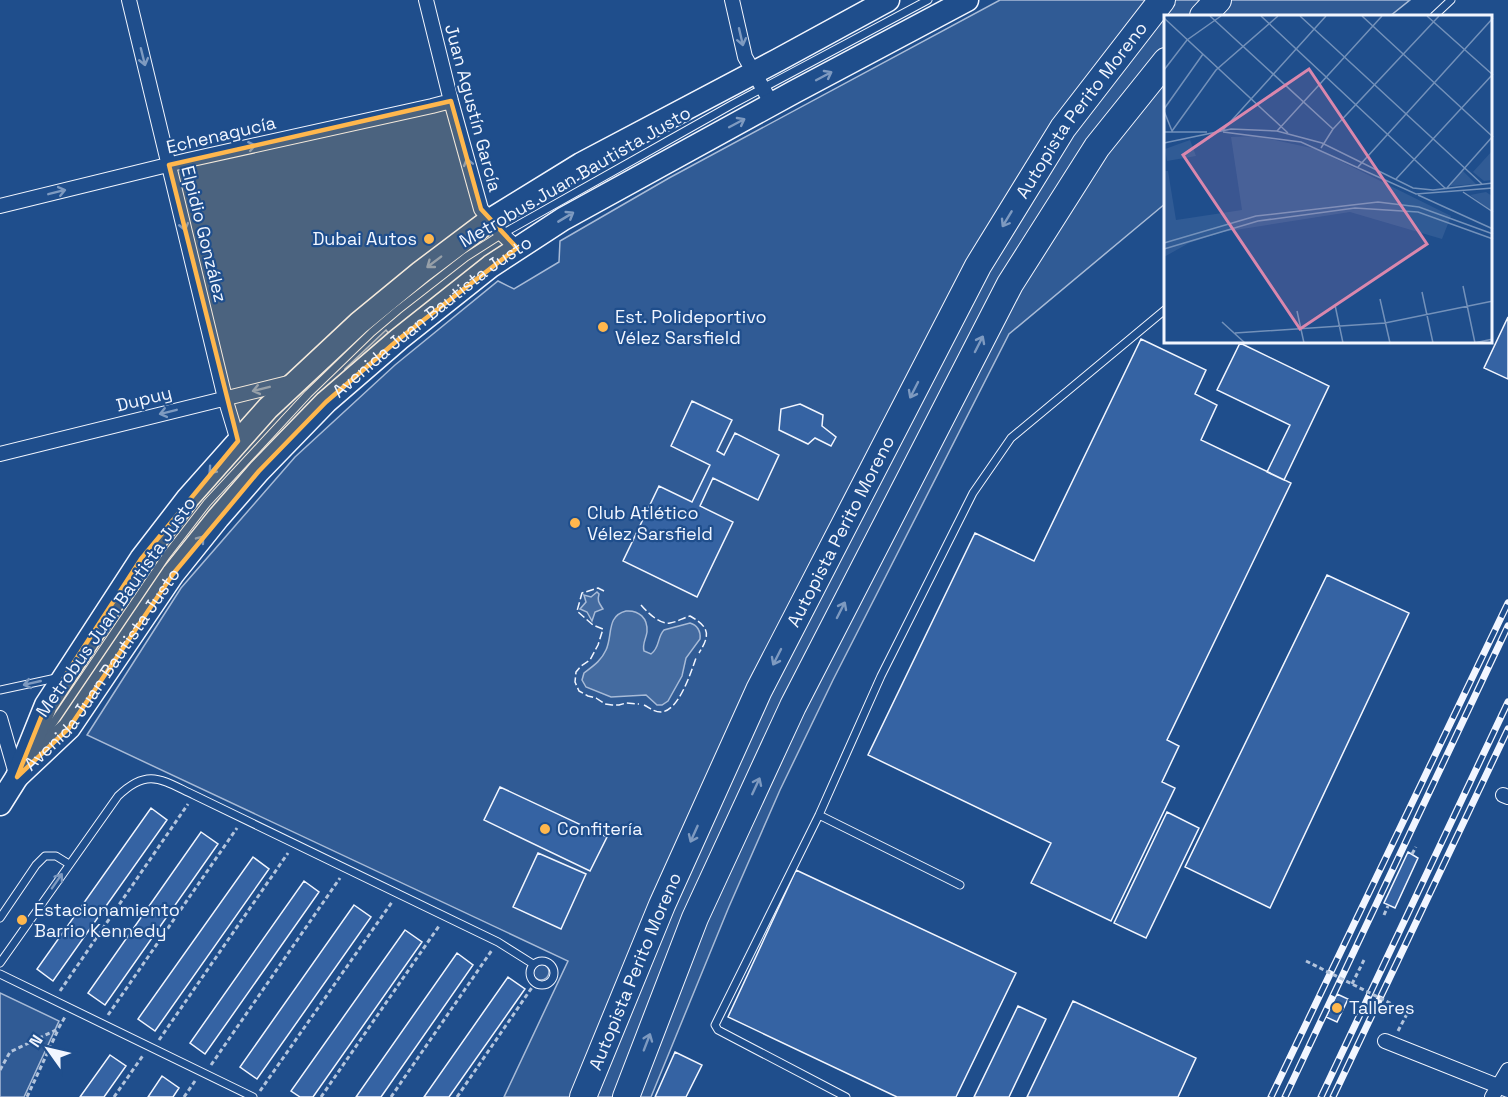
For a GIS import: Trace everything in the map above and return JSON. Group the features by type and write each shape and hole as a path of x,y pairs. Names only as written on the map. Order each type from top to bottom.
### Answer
{"highway":[{"name":"Autopista Perito Moreno","path":"584,1097 662,905 759,690 978,266 1063,128 1162,0"},
{"path":"1204,15 1218,0"},
{"name":"Autopista Perito Moreno","path":"626,1097 695,918 793,706 1010,284 1098,147 1164,64"}],"main road":[{"name":"Avenida Juan Bautista Justo","path":"0,804 17,777 46,705 141,559 188,498 268,408 297,380 421,272 503,234 593,201 763,88 888,0"},
{"name":"Avenida Juan Bautista Justo","path":"17,777 69,728 173,574 259,471 326,402 472,280 503,234 581,164 967,0"}],"street":[{"name":"Elpidio González","path":"129,0 225,398 238,441"},
{"name":"Juan Agustín García","path":"426,0 481,209 503,234"},
{"path":"732,0 746,57 763,88"},
{"name":"Echenagucía","path":"0,206 451,101"},
{"name":"Dupuy","path":"0,454 297,380"},
{"path":"0,718 17,777"},
{"path":"1389,1042 1500,1091 1508,1071"}],"lane":[{"path":"763,88 928,0"},
{"path":"1435,15 1451,0"},
{"path":"846,1097 718,1030 715,1024 819,815 881,676 973,493 1011,438 1164,311"},
{"path":"0,690 65,676"},
{"path":"0,963 118,796 139,780 149,778 163,781 194,795 498,942 533,964"},
{"path":"819,815 960,885"},
{"path":"0,918 36,865 45,856 56,856 69,864"},
{"path":"543,960 548,962 554,972 553,978 545,984 535,983 530,975 533,964 543,960"},
{"path":"0,974 254,1097"}],"path":[{"path":"54,1000 194,795"},
{"path":"102,1024 243,819"},
{"path":"114,1097 294,844"},
{"path":"1412,854 1416,847"},
{"path":"184,1097 346,869"},
{"path":"254,1097 398,894"},
{"path":"1384,915 1388,906"},
{"path":"321,1097 445,917"},
{"path":"391,1097 498,942"},
{"path":"1352,984 1364,960"},
{"path":"1306,961 1408,1012 1389,1042"},
{"path":"457,1097 535,983"},
{"path":"27,1097 70,1008"},
{"path":"0,1070 10,1052 58,1029"}],"highlighted area":[{"path":"451,101 481,209 517,248 399,339 326,402 259,471 173,574 69,728 17,777 46,705 141,559 238,441 169,165"}],"shaded area":[{"name":"Club Atlético Vélez Sarsfield","path":"1000,0 1410,0 1391,15 1164,15 1164,205 1009,334 833,680 780,790 728,909 651,1097 504,1097 568,961 87,735 181,588 295,457 395,365 498,281 514,289 559,262 560,241 669,178"},
{"path":"386,330 390,335 344,372 345,369"},
{"path":"597,592 603,609 595,612 592,621 587,612 580,609 586,602 584,595 591,597"},
{"path":"626,611 635,612 644,619 647,632 644,651 651,654 656,649 664,630 690,623 695,625 699,631 700,639 686,658 682,676 668,701 662,705 657,705 646,695 611,697 586,687 582,680 584,673 604,654 615,617"},
{"path":"541,964 547,966 549,972 547,978 541,980 535,978 533,972 535,966"},
{"path":"0,993 59,1021 24,1097 0,1097"}],"building":[{"path":"1508,317 1508,379 1484,368"},
{"path":"1141,339 1206,370 1195,394 1217,405 1201,440 1291,483 1167,740 1179,746 1162,782 1175,788 1111,921 1031,883 1051,843 868,755 975,533 1034,561"},
{"path":"1240,344 1329,386 1284,480 1267,472 1290,425 1217,390"},
{"path":"692,401 732,420 717,451 724,455 735,433 779,455 758,500 713,478 700,506 733,522 697,597 623,561 659,486 692,502 710,465 671,446"},
{"path":"800,404 823,415 822,426 836,437 831,446 815,438 808,444 779,430 781,409"},
{"path":"1327,575 1409,613 1270,908 1185,867"},
{"name":"Confitería","path":"500,787 607,837 590,871 484,820"},
{"path":"151,808 167,820 53,981 37,969"},
{"path":"1167,812 1199,828 1146,938 1114,923"},
{"path":"201,832 218,844 105,1005 88,993"},
{"path":"1408,852 1418,858 1395,908 1384,903"},
{"path":"538,853 586,874 561,929 513,907"},
{"path":"253,857 269,869 155,1031 138,1019"},
{"path":"796,870 1016,973 956,1097 897,1097 728,1017"},
{"path":"304,881 319,892 205,1054 190,1043"},
{"path":"354,905 371,917 257,1079 240,1067"},
{"path":"405,930 422,942 313,1097 300,1097 291,1091"},
{"path":"457,953 473,965 381,1097 356,1097"},
{"path":"508,977 525,989 449,1097 424,1097"},
{"name":"Talleres","path":"1337,994 1348,999 1337,1022 1326,1017"},
{"path":"1073,1001 1196,1058 1178,1097 1027,1097"},
{"path":"1018,1006 1046,1019 1009,1097 974,1097"},
{"path":"675,1052 702,1065 686,1097 655,1097"},
{"path":"110,1055 126,1066 104,1097 80,1097"},
{"path":"162,1076 179,1088 173,1097 148,1097"}],"railway":[{"path":"1271,1097 1508,603"},
{"path":"1285,1097 1508,626"},
{"path":"1321,1097 1508,702"},
{"path":"1333,1097 1508,729"}],"fence":[{"path":"604,591 598,588 582,593 577,611 593,625 603,629 590,660 576,672 575,682 579,691 605,704 639,704"},
{"path":"641,605 662,622 673,622 690,616 701,624 706,636 699,653"},
{"path":"644,705 661,712 673,705 683,690 696,658"}],"place":[{"name":"Dubai Autos","path":"429,239"},
{"name":"Est. Polideportivo Vélez Sarsfield","path":"603,327"},
{"name":"Club Atlético Vélez Sarsfield","path":"575,523"},
{"name":"Confitería","path":"545,829"},
{"name":"Estacionamiento Barrio Kennedy","path":"22,920"},
{"name":"Talleres","path":"1337,1008"}]}
